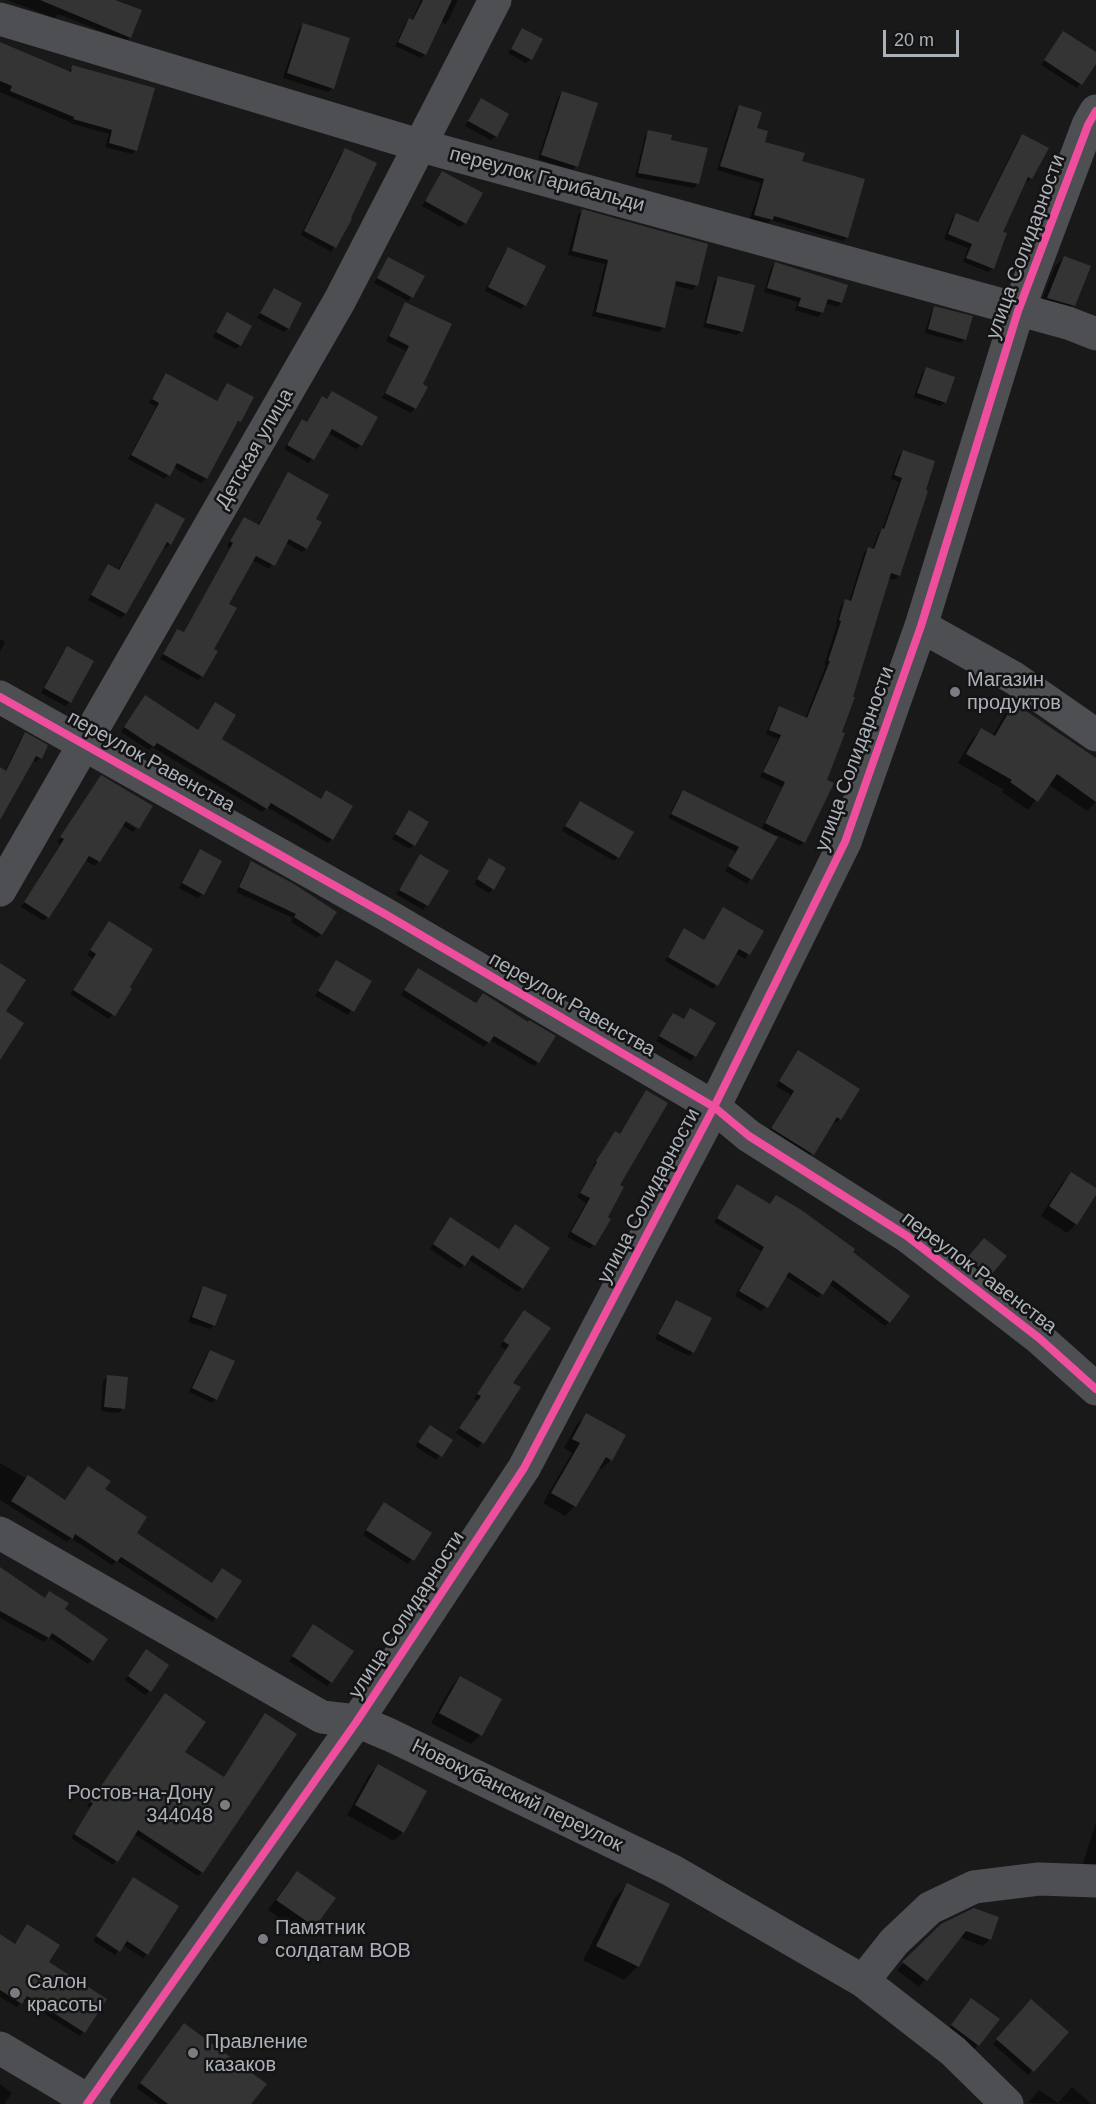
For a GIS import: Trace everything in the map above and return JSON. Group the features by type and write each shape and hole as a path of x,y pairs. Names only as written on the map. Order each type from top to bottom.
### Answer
{"street":[{"name":"Детская улица","path":"0,890 335,310 422,146 495,0"},
{"name":"переулок Гарибальди","path":"0,20 422,146 1068,323 1096,334"},
{"name":"улица Солидарности","path":"90,2103 357,1721 524,1467 714,1107 845,842 921,626 1018,311 1093,121"},
{"path":"921,626 1014,678 1096,735"},
{"name":"переулок Равенства","path":"0,697 374,908 714,1107 749,1136 907,1236 1039,1338 1096,1389"},
{"name":"Новокубанский переулок","path":"0,1533 322,1717 357,1721 671,1870 863,1982 953,2051 1007,2104"},
{"path":"863,1982 894,1942 930,1908 974,1887 1040,1879 1096,1881"},
{"path":"0,2048 90,2103"}],"building":[{"path":"40,0 115,0 142,10 131,38"},
{"path":"423,0 452,0 426,55 398,42 409,18 413,20"},
{"path":"303,23 350,38 334,89 287,73"},
{"path":"522,28 543,39 532,60 511,49"},
{"path":"1063,31 1096,52 1096,64 1082,85 1044,60"},
{"path":"0,42 71,72 72,65 155,88 137,151 109,143 112,130 73,119 74,117 10,91 12,86 0,81"},
{"path":"562,91 598,103 578,167 541,155"},
{"path":"481,98 509,114 497,137 468,121"},
{"path":"739,105 762,112 757,128 768,131 765,142 805,153 802,161 865,179 848,238 774,216 773,220 754,215 764,179 720,166"},
{"path":"648,130 672,135 671,140 708,148 699,184 638,173"},
{"path":"1022,134 1049,148 1032,179 1028,177 1003,232 1007,233 994,269 966,258 972,244 948,234 956,213 978,222"},
{"path":"345,148 377,163 352,219 336,248 304,231"},
{"path":"442,171 483,193 466,224 425,201"},
{"path":"582,209 708,244 698,286 676,281 665,328 596,312 608,260 572,251"},
{"path":"508,247 546,266 526,306 488,287"},
{"path":"1064,256 1091,266 1075,306 1047,298"},
{"path":"388,257 425,276 413,298 377,278"},
{"path":"775,262 848,285 842,303 828,299 823,313 798,306 801,298 767,288"},
{"path":"718,276 755,285 743,332 706,323"},
{"path":"274,288 302,303 289,329 260,313"},
{"path":"405,302 452,324 423,384 428,387 416,409 385,393 409,346 389,336"},
{"path":"934,306 973,316 966,340 928,329"},
{"path":"227,312 252,326 241,346 216,332"},
{"path":"926,367 955,377 946,403 917,393"},
{"path":"166,373 217,401 227,383 254,397 241,422 238,421 207,479 177,463 170,476 131,455 159,403 152,399"},
{"path":"332,391 378,417 362,446 332,429 314,460 287,445 302,419 307,422 322,396 327,399"},
{"path":"903,450 935,461 926,490 928,491 900,576 891,573 853,697 855,697 842,732 845,733 827,780 834,783 805,843 765,823 785,782 763,772 781,735 769,730 779,706 807,718 830,661 828,661 841,621 839,620 845,599 851,601 868,547 874,549 882,528 884,529 902,478 894,475"},
{"path":"288,472 329,495 316,519 322,522 307,549 289,539 275,566 256,556 229,604 237,608 214,649 218,651 203,677 163,654 177,629 184,632 233,543 230,541 244,517 259,525"},
{"path":"156,503 185,519 171,545 167,542 126,614 91,595 108,564 119,570"},
{"path":"67,646 94,661 71,703 44,688"},
{"path":"145,695 198,730 215,702 236,715 222,739 321,799 326,790 353,806 333,840 271,803 267,809 157,743 154,747 124,727"},
{"path":"1014,703 1096,758 1096,802 1057,774 1038,802 1010,782 1012,780 966,754 981,728 995,736"},
{"path":"25,732 48,745 42,759 36,756 0,820 0,767 6,771"},
{"path":"101,775 153,806 139,829 126,821 100,862 89,856 49,918 24,902 64,839 60,837"},
{"path":"683,790 778,837 752,880 728,866 739,847 671,814"},
{"path":"580,801 634,832 619,858 565,826"},
{"path":"409,810 429,822 415,846 395,834"},
{"path":"200,849 222,861 204,895 182,883"},
{"path":"420,854 449,871 428,906 399,890"},
{"path":"489,858 506,868 494,890 477,879"},
{"path":"251,861 294,884 337,912 322,935 294,917 296,914 239,887"},
{"path":"723,907 764,931 750,955 739,949 718,986 668,957 684,928 704,940"},
{"path":"109,921 153,949 115,1016 73,990 96,954 90,950"},
{"path":"336,960 372,981 354,1012 318,991"},
{"path":"0,963 26,980 6,1011 24,1023 0,1060"},
{"path":"418,968 476,1003 483,993 528,1022 529,1020 556,1036 539,1063 494,1036 489,1043 404,990"},
{"path":"690,1008 716,1023 696,1057 659,1036 673,1013 684,1019"},
{"path":"798,1050 860,1089 841,1120 837,1117 814,1155 771,1128 794,1091 779,1081"},
{"path":"646,1090 668,1103 620,1185 624,1187 608,1217 611,1219 595,1246 571,1232 590,1198 580,1193 615,1131 620,1134"},
{"path":"1071,1172 1096,1188 1096,1195 1077,1225 1049,1206"},
{"path":"737,1184 770,1204 776,1195 800,1209 855,1249 853,1252 910,1296 890,1323 833,1280 823,1295 789,1272 768,1308 739,1291 764,1247 717,1218"},
{"path":"450,1217 499,1249 515,1224 550,1248 523,1289 472,1255 465,1266 433,1244"},
{"path":"984,1238 1007,1256 990,1276 967,1258"},
{"path":"203,1286 227,1295 215,1326 192,1317"},
{"path":"676,1300 712,1318 694,1353 658,1334"},
{"path":"524,1310 551,1328 513,1383 521,1387 484,1444 459,1428 481,1396 477,1394 509,1345 503,1341"},
{"path":"210,1350 235,1361 217,1400 192,1388"},
{"path":"107,1375 128,1377 125,1409 104,1407"},
{"path":"586,1413 626,1435 612,1461 606,1457 576,1507 551,1493 580,1443 572,1439"},
{"path":"430,1425 453,1440 442,1457 418,1442"},
{"path":"88,1466 111,1481 105,1489 147,1517 137,1533 212,1583 222,1568 242,1581 217,1619 121,1557 117,1562 75,1534 73,1539 11,1501 28,1475 65,1500"},
{"path":"384,1502 432,1533 414,1561 366,1530"},
{"path":"0,1567 45,1598 49,1591 69,1603 65,1609 108,1639 93,1661 52,1633 49,1638 0,1611"},
{"path":"313,1624 354,1651 332,1683 292,1656"},
{"path":"146,1649 169,1665 151,1692 128,1676"},
{"path":"460,1676 502,1699 482,1736 439,1713"},
{"path":"165,1693 206,1722 185,1752 224,1777 265,1713 297,1734 203,1873 138,1830 118,1862 74,1834 93,1803 90,1802"},
{"path":"378,1764 427,1791 404,1833 355,1805"},
{"path":"297,1871 336,1898 315,1927 276,1900"},
{"path":"133,1877 179,1906 148,1955 127,1941 120,1952 96,1936"},
{"path":"627,1883 670,1904 639,1967 596,1946"},
{"path":"974,1908 999,1917 991,1940 966,1931 927,1981 902,1962 941,1924"},
{"path":"27,1924 60,1945 49,1962 107,1999 85,2033 27,1996 22,2004 0,1990 0,1934 15,1944"},
{"path":"971,1998 1000,2019 979,2046 951,2025"},
{"path":"1031,1999 1069,2032 1034,2072 996,2039"},
{"name":"Правление казаков","path":"184,2023 267,2084 251,2104 168,2104 140,2083"}],"cycle path":[{"path":"87,2104 357,1721 524,1468 714,1107 845,842 921,626 1018,311 1088,125 1096,111"},
{"path":"0,697 385,914 714,1107 749,1136 907,1236 1039,1338 1096,1389"}],"place":[{"name":"Магазин продуктов","path":"955,692"},
{"name":"Ростов-на-Дону 344048","path":"225,1805"},
{"name":"Памятник солдатам ВОВ","path":"263,1939"},
{"name":"Салон красоты","path":"15,1993"},
{"name":"Правление казаков","path":"193,2053"}]}
